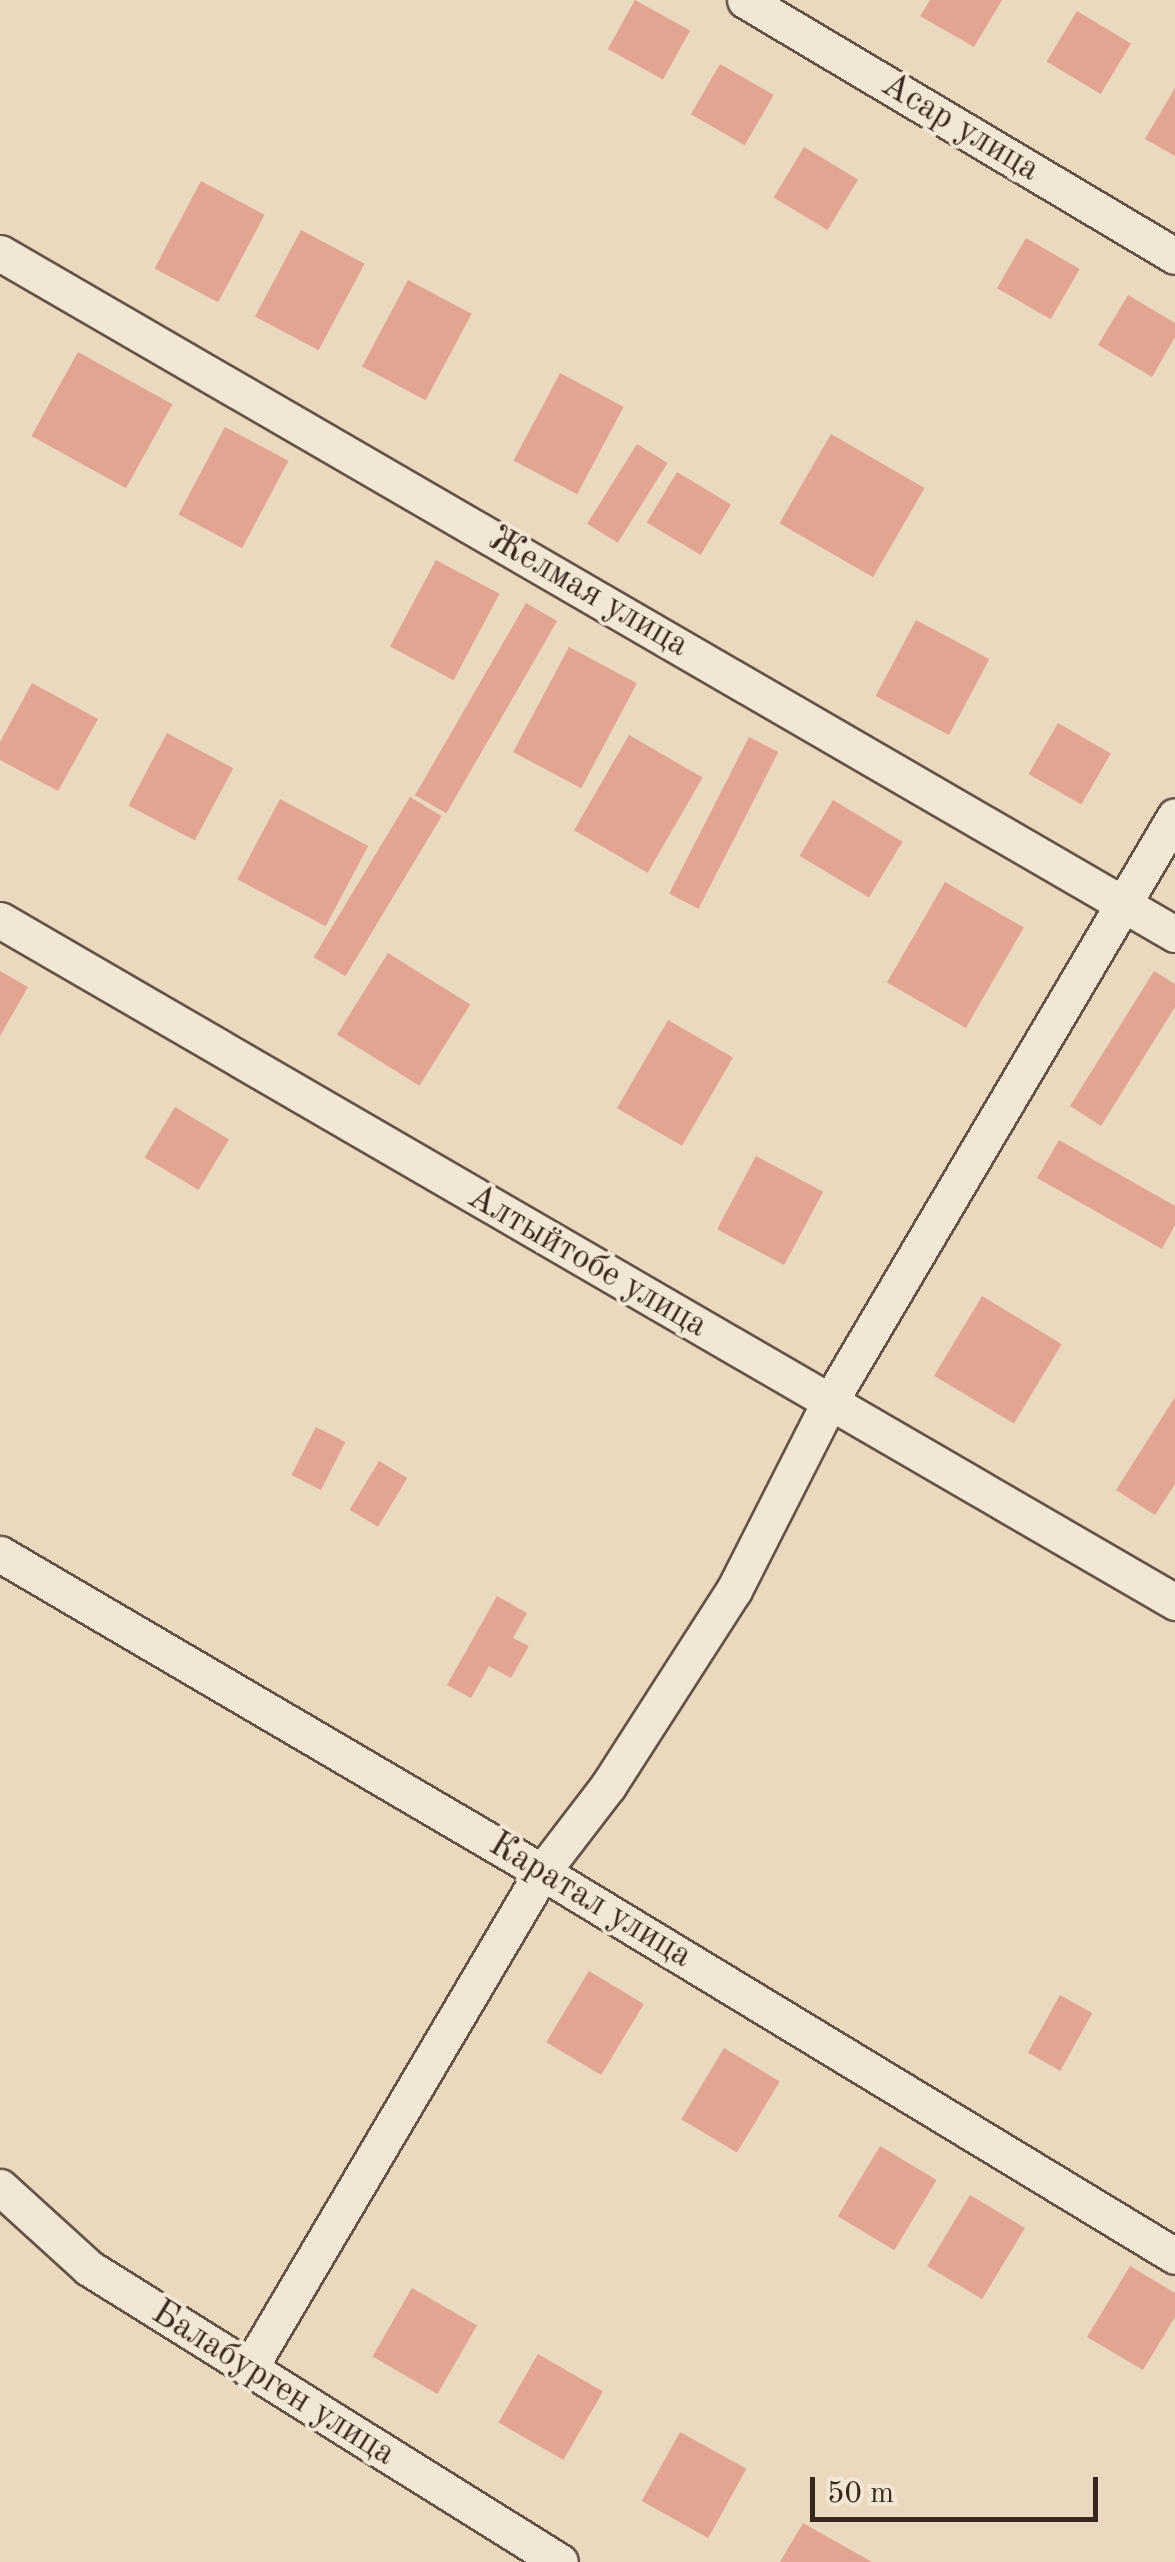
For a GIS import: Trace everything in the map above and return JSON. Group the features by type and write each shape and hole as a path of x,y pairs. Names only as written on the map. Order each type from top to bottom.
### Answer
{"street":[{"name":"Асар улица","path":"744,0 1175,256"},
{"name":"Желмая улица","path":"0,253 1175,934"},
{"path":"249,2369 542,1872 608,1786 734,1590 828,1403 1175,816"},
{"name":"Алтыйтобе улица","path":"0,920 1175,1602"},
{"name":"Каратал улица","path":"0,1554 542,1872 1175,2256"},
{"name":"Балабурген улица","path":"0,2187 89,2268 560,2562"}],"building":[{"path":"635,0 690,31 663,80 608,49"},
{"path":"930,0 1002,0 974,47 920,16"},
{"path":"1077,11 1131,43 1101,94 1047,62"},
{"path":"720,64 774,95 745,145 691,114"},
{"path":"1175,88 1175,156 1145,139"},
{"path":"804,147 858,179 828,230 774,198"},
{"path":"201,181 265,215 218,302 155,268"},
{"path":"301,230 365,264 319,350 255,317"},
{"path":"1026,238 1080,269 1051,319 997,288"},
{"path":"408,280 472,314 426,400 362,367"},
{"path":"1128,295 1175,323 1175,337 1152,377 1098,345"},
{"path":"78,352 172,404 126,488 31,436"},
{"path":"560,373 624,407 577,494 514,460"},
{"path":"225,427 289,461 242,548 179,514"},
{"path":"831,434 925,488 873,577 780,523"},
{"path":"637,444 668,463 618,543 587,524"},
{"path":"677,472 731,504 701,555 647,523"},
{"path":"436,560 500,594 454,680 390,647"},
{"path":"526,603 557,621 446,813 415,795"},
{"path":"916,620 989,659 949,735 876,696"},
{"path":"569,647 637,683 581,788 513,752"},
{"path":"32,683 98,719 58,791 0,760 0,742"},
{"path":"1058,723 1111,753 1081,805 1028,774"},
{"path":"167,733 233,768 195,841 129,805"},
{"path":"629,735 703,778 648,873 574,830"},
{"path":"749,737 778,752 699,909 669,894"},
{"path":"410,797 442,816 345,976 314,957"},
{"path":"280,799 368,846 326,926 237,879"},
{"path":"833,800 902,842 869,897 800,856"},
{"path":"945,882 1024,928 966,1028 887,982"},
{"path":"388,953 470,1004 419,1086 337,1034"},
{"path":"0,971 28,987 0,1036"},
{"path":"1154,971 1175,984 1175,1007 1101,1126 1070,1106"},
{"path":"668,1020 733,1058 682,1146 617,1108"},
{"path":"175,1107 229,1139 199,1190 145,1158"},
{"path":"1059,1140 1175,1206 1175,1225 1162,1249 1037,1178"},
{"path":"756,1156 823,1192 784,1265 717,1229"},
{"path":"982,1296 1062,1344 1014,1424 934,1376"},
{"path":"1175,1397 1175,1484 1155,1515 1116,1490"},
{"path":"316,1427 345,1442 321,1490 291,1475"},
{"path":"379,1461 407,1478 378,1527 350,1510"},
{"path":"497,1596 527,1613 513,1638 529,1646 511,1678 489,1666 471,1698 447,1685"},
{"path":"589,1971 644,2004 601,2075 546,2042"},
{"path":"1060,1995 1092,2013 1060,2071 1028,2053"},
{"path":"724,2048 780,2081 737,2153 681,2119"},
{"path":"880,2146 937,2180 894,2250 838,2216"},
{"path":"970,2195 1025,2228 982,2299 927,2266"},
{"path":"1130,2266 1175,2293 1175,2317 1143,2370 1087,2337"},
{"path":"412,2288 477,2326 437,2394 372,2356"},
{"path":"538,2354 603,2392 563,2460 498,2422"},
{"path":"680,2432 746,2469 708,2538 642,2501"},
{"path":"803,2523 872,2562 780,2562"}]}
